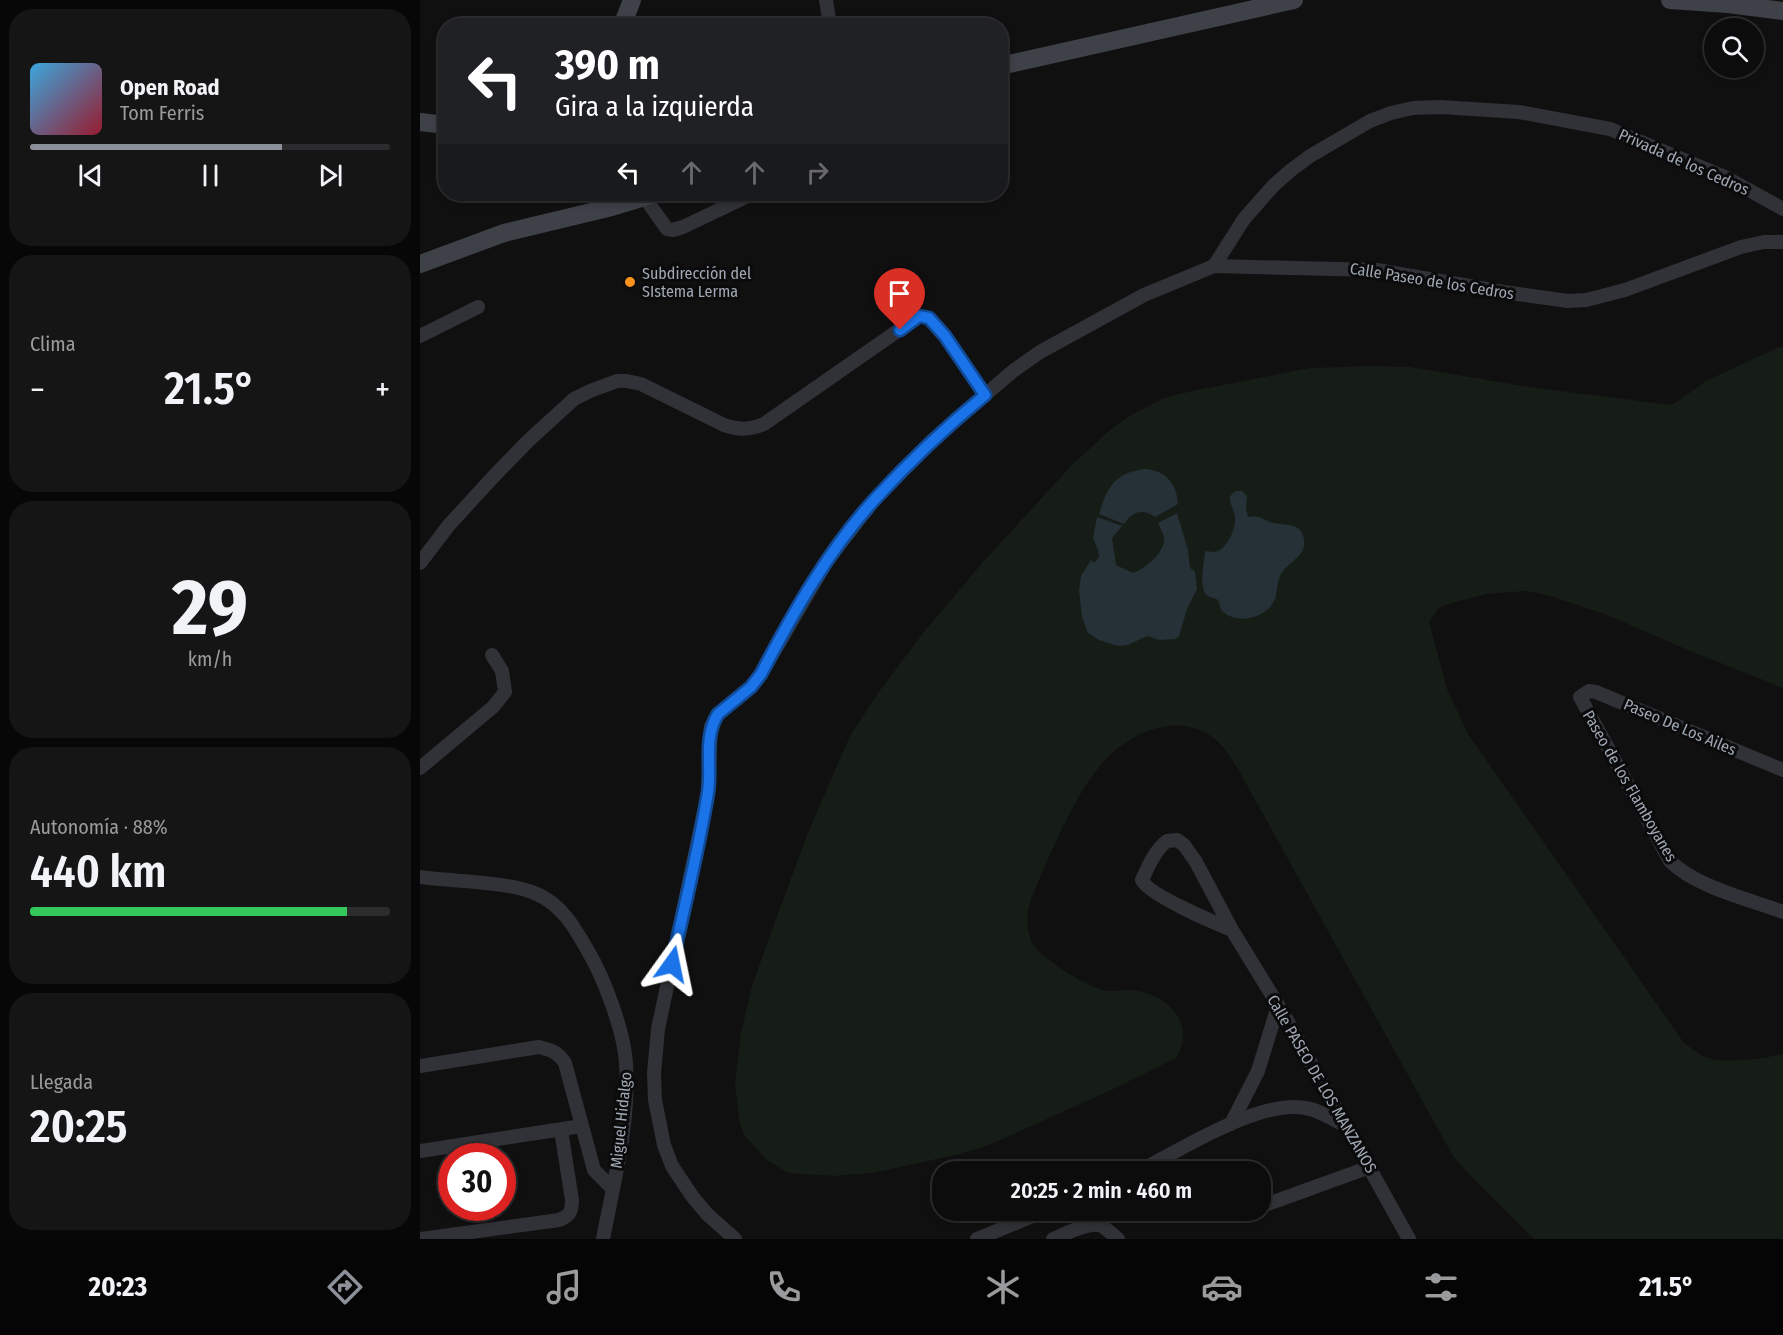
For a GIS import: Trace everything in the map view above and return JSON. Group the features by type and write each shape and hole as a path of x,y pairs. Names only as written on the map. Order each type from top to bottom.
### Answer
{"main road":[{"path":"625,18 632,0"},
{"path":"1008,64 1294,0"},
{"path":"1670,0 1783,11"},
{"path":"420,122 438,124"},
{"path":"420,264 504,233 630,201"}],"street":[{"path":"825,0 828,18"},
{"name":"Privada de los Cedros","path":"1214,266 1244,219 1274,185 1290,171 1310,156 1370,121 1413,108 1440,107 1519,112 1610,129 1727,178 1783,209"},
{"path":"653,201 667,229 673,230 737,201"},
{"name":"Calle Paseo de los Cedros","path":"735,1239 714,1221 692,1196 672,1166 664,1146 655,1100 658,1029 708,793 709,741 714,720 718,714 751,687 761,674 827,561 874,500 935,438 1013,371 1071,333 1144,295 1214,266 1377,270 1568,301 1586,300 1625,290 1741,247 1764,242 1783,242"},
{"path":"420,336 478,307"},
{"path":"420,563 449,525 528,441 574,399 605,384 627,381 641,384 724,425 735,429 750,429 764,424 919,316 929,318 945,336 985,395"},
{"path":"420,768 493,707 506,692 501,671 492,656"},
{"name":"Paseo De Los Ailes","path":"1580,699 1584,693 1596,692 1783,770"},
{"name":"Paseo de los Flamboyanes","path":"1580,699 1670,861 1697,880 1783,912"},
{"name":"Calle PASEO DE LOS MANZANOS","path":"1232,930 1175,904 1144,886 1142,880 1147,868 1167,841 1177,840 1196,862 1232,930 1278,1006 1409,1239"},
{"name":"Miguel Hidalgo","path":"420,877 513,887 537,893 560,908 578,932 593,958 623,1040 626,1062 624,1125 603,1239"},
{"path":"1231,1124 1258,1071 1278,1006"},
{"path":"420,1066 539,1047 560,1055 565,1063 594,1170 613,1189"},
{"path":"1159,1161 1231,1124 1275,1109 1296,1107 1315,1111 1347,1127"},
{"path":"420,1151 582,1126"},
{"path":"420,1239 567,1217 572,1210 572,1200 561,1130"},
{"path":"1271,1203 1370,1167"},
{"path":"976,1239 1020,1221"},
{"path":"1053,1239 1083,1227 1095,1225 1102,1226 1118,1239"}],"shaded area":[{"path":"1783,347 1783,688 1607,615 1547,595 1526,591 1486,594 1445,605 1438,609 1429,622 1447,689 1468,734 1684,1043 1704,1056 1719,1060 1748,1060 1783,1054 1783,1239 1534,1239 1453,1156 1225,749 1211,736 1198,729 1184,726 1156,728 1143,733 1118,748 1097,769 1060,832 1032,896 1028,915 1029,932 1034,946 1066,971 1103,990 1143,992 1158,998 1172,1009 1181,1023 1183,1032 1182,1045 1176,1058 991,1144 964,1153 873,1173 833,1176 788,1173 767,1160 744,1135 739,1120 735,1082 741,1033 752,986 807,835 850,736 878,693 923,633 983,562 1072,465 1111,429 1129,416 1164,398 1310,368 1410,367 1529,387 1672,405 1706,381"},
{"path":"1144,469 1158,472 1169,479 1173,484 1178,504 1155,517 1146,513 1138,513 1124,524 1099,514 1113,483 1125,474"},
{"path":"1236,491 1242,491 1247,496 1248,517 1256,516 1270,522 1297,527 1304,539 1302,551 1280,576 1273,603 1263,613 1242,619 1223,612 1218,600 1209,597 1205,592 1202,581 1205,551 1218,551 1232,535 1235,517 1230,496"},
{"path":"1177,513 1188,550 1190,568 1195,571 1197,589 1187,609 1179,636 1175,639 1159,640 1147,636 1128,645 1118,646 1099,640 1088,633 1082,617 1079,590 1081,576 1091,560 1094,563 1099,557 1093,538 1097,517 1122,526 1112,538 1116,565 1133,573 1149,564 1162,548 1164,537 1158,523"}],"place":[{"name":"Subdirección del SIstema Lerma","path":"630,282"}],"route":[{"path":"672,964 708,793 709,741 714,720 718,714 751,687 761,674 827,561 874,500 935,438 985,395 945,336 929,318 919,316 900,330"}]}
